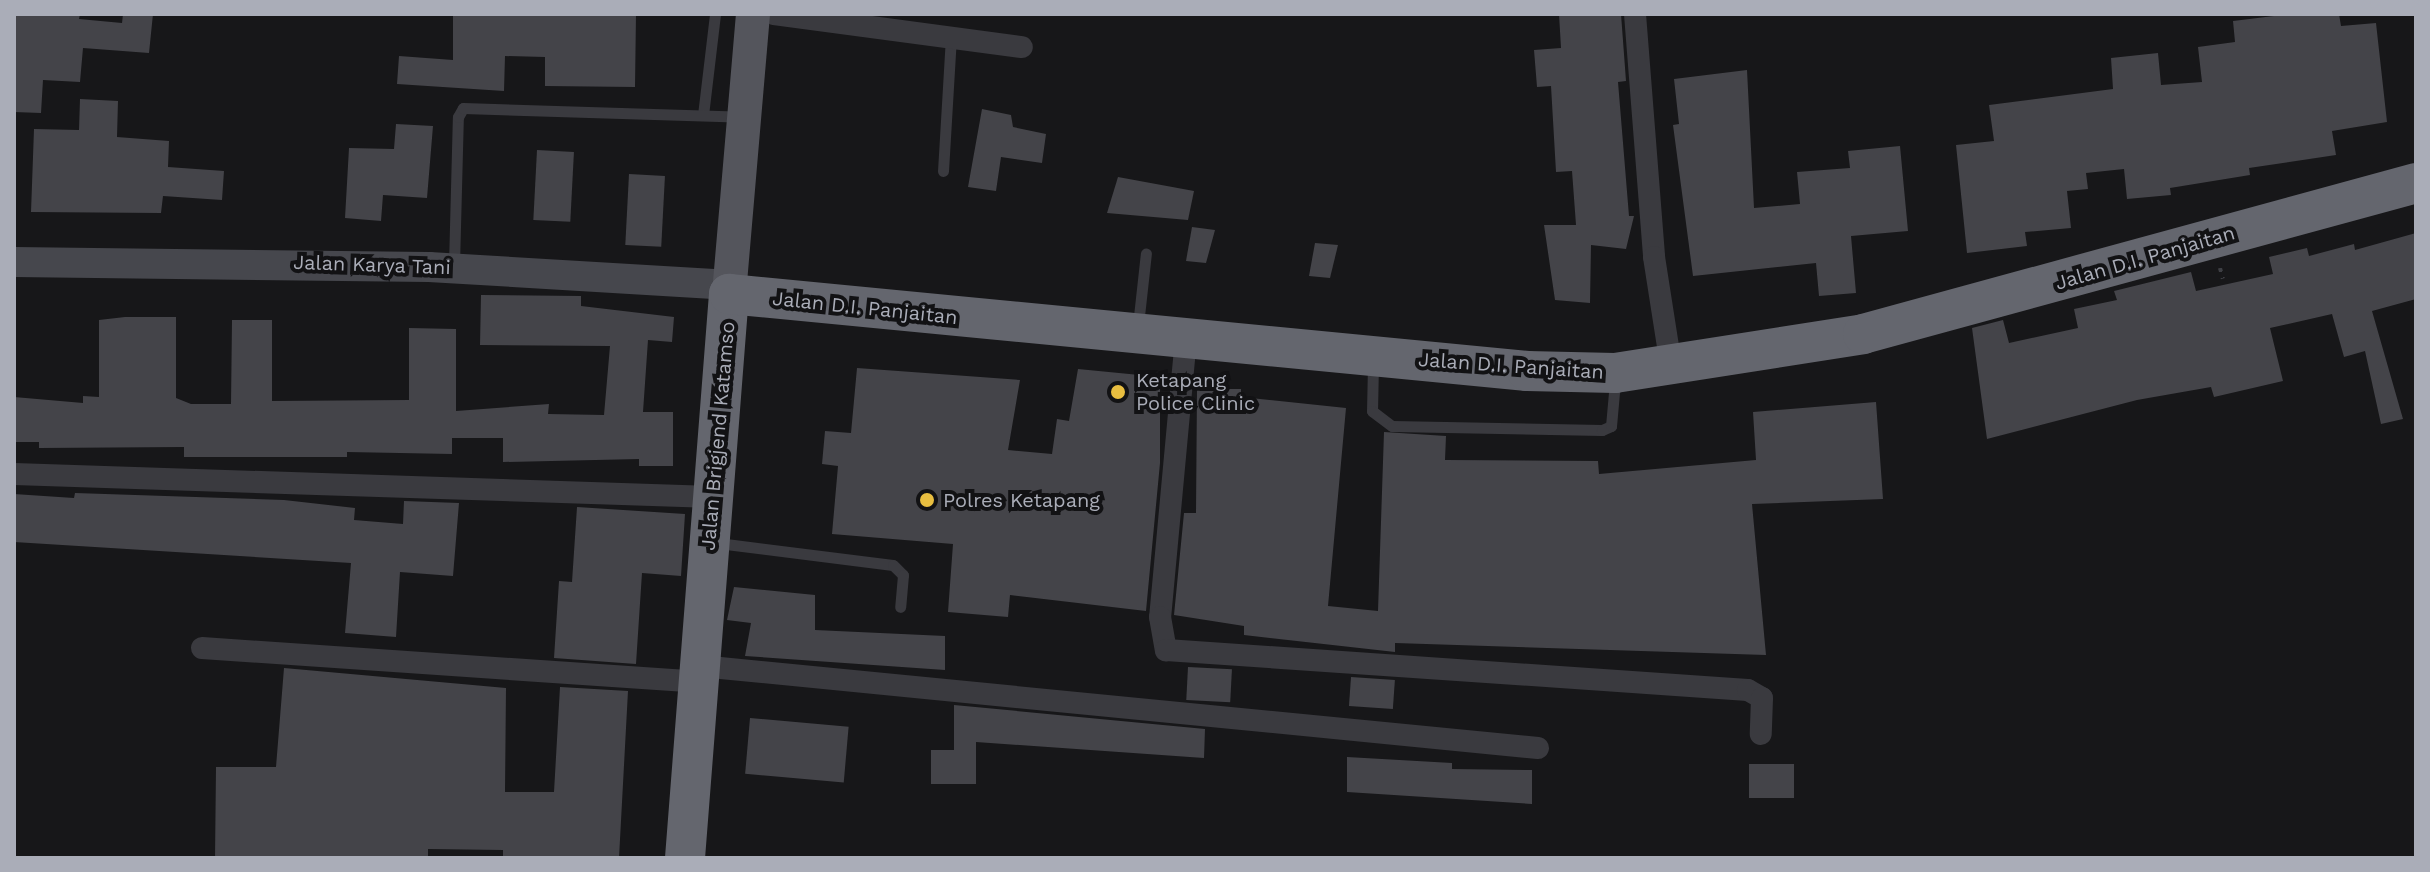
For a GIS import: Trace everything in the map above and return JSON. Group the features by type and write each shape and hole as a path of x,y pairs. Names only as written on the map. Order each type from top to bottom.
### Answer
{"highway":[{"name":"Jalan D.I. Panjaitan","path":"729,290 1137,334 1373,356 1615,373 1863,334 2416,183"},
{"name":"Jalan Brigjend Katamso","path":"685,858 729,290"}],"main road":[{"name":"Jalan Brigjend Katamso","path":"729,290 753,14"}],"street":[{"path":"774,14 1022,47"},
{"path":"1635,14 1654,257 1671,365"},
{"name":"Jalan Karya Tani","path":"14,262 454,268 729,290"},
{"path":"1186,338 1160,617 1166,650 1748,690 1762,698 1761,734"},
{"path":"14,474 713,497"},
{"path":"202,648 699,674 1538,748"}],"lane":[{"path":"703,115 715,14"},
{"path":"943,171 951,38"},
{"path":"454,268 458,117 463,108 743,117"},
{"path":"1137,334 1146,253"},
{"path":"1373,356 1372,411 1392,426 1602,430 1611,426 1615,408 1615,373"},
{"path":"709,542 893,565 903,575 900,607"}],"building":[{"path":"14,14 80,14 79,19 122,23 123,14 153,14 149,53 83,48 80,82 43,80 41,113 14,112"},
{"path":"453,14 636,14 635,87 545,86 545,57 505,56 504,91 397,84 399,56 453,60"},
{"path":"1559,14 1621,14 1626,81 1618,82 1629,216 1634,216 1626,249 1591,245 1590,303 1555,300 1544,225 1576,225 1572,171 1556,172 1551,86 1537,87 1534,50 1561,48"},
{"path":"2290,14 2339,14 2341,26 2376,23 2387,122 2332,131 2336,155 2249,168 2250,175 2170,188 2171,195 2127,199 2124,169 2086,173 2088,189 2067,191 2071,228 2025,232 2027,246 1967,253 1956,145 1994,141 1989,105 2113,89 2111,58 2158,53 2161,85 2202,82 2198,47 2235,42 2233,21"},
{"path":"1747,70 1754,208 1800,204 1797,172 1850,168 1848,151 1900,146 1908,231 1851,236 1856,293 1819,296 1816,263 1693,276 1673,125 1679,124 1674,79"},
{"path":"80,99 118,101 117,137 169,141 168,167 224,171 222,200 163,196 161,213 31,212 34,129 79,130"},
{"path":"982,109 1011,115 1013,127 1046,134 1042,163 1001,157 996,191 968,187"},
{"path":"396,124 433,126 427,198 383,195 381,221 345,218 349,148 394,149"},
{"path":"537,150 574,152 570,222 533,220"},
{"path":"629,174 665,176 661,247 625,245"},
{"path":"1118,177 1194,191 1188,220 1107,213"},
{"path":"1192,227 1215,230 1206,263 1186,261"},
{"path":"2416,233 2416,299 2372,311 2403,419 2381,424 2365,351 2344,357 2332,314 2270,328 2283,381 2214,397 2211,387 2137,400 1987,439 1972,328 2003,320 2009,343 2078,328 2074,309 2117,300 2114,291 2191,272 2196,291 2273,274 2269,257 2307,248 2309,256 2354,244 2355,250"},
{"path":"1315,243 1338,245 1330,278 1309,276"},
{"path":"481,295 581,296 581,306 674,317 672,342 648,340 643,412 673,412 673,466 639,466 639,459 503,462 503,438 452,438 452,454 347,452 347,457 184,457 184,447 39,448 39,442 14,442 14,397 83,403 83,396 99,397 99,320 125,317 176,317 176,398 191,404 231,404 232,320 272,320 272,401 409,400 409,328 456,329 456,411 549,404 548,414 604,415 610,346 480,345"},
{"path":"857,368 1020,380 1008,450 1052,454 1057,419 1069,421 1078,369 1160,377 1160,463 1146,611 1010,595 1008,617 948,612 953,544 832,534 838,466 822,464 825,431 851,433"},
{"path":"1197,389 1241,389 1241,397 1346,408 1328,606 1378,611 1384,432 1446,436 1445,460 1598,461 1599,474 1756,460 1753,412 1876,402 1883,499 1752,504 1766,655 1395,643 1395,652 1244,635 1244,626 1174,615 1184,513 1196,513"},
{"path":"75,493 284,500 355,508 354,520 403,524 404,501 459,503 453,576 400,572 396,637 345,633 351,563 14,542 14,494 74,498"},
{"path":"577,507 685,514 681,576 642,573 636,664 554,658 559,581 572,582"},
{"path":"734,587 815,595 815,630 945,636 945,670 745,656 751,623 727,620"},
{"path":"1188,667 1232,669 1230,702 1186,700"},
{"path":"284,668 506,688 505,792 554,792 560,687 628,691 619,858 503,858 503,850 428,849 428,856 215,858 216,767 276,767"},
{"path":"1351,677 1395,680 1393,709 1349,706"},
{"path":"954,705 1205,729 1204,758 976,742 976,784 931,784 931,750 954,750"},
{"path":"750,718 849,727 844,782 745,774"},
{"path":"1347,757 1452,763 1452,769 1532,770 1532,804 1347,792"},
{"path":"1749,764 1794,764 1794,798 1749,798"}],"place":[{"name":"Ketapang Police Clinic","path":"1118,392"},
{"name":"Polres Ketapang","path":"927,500"}]}
